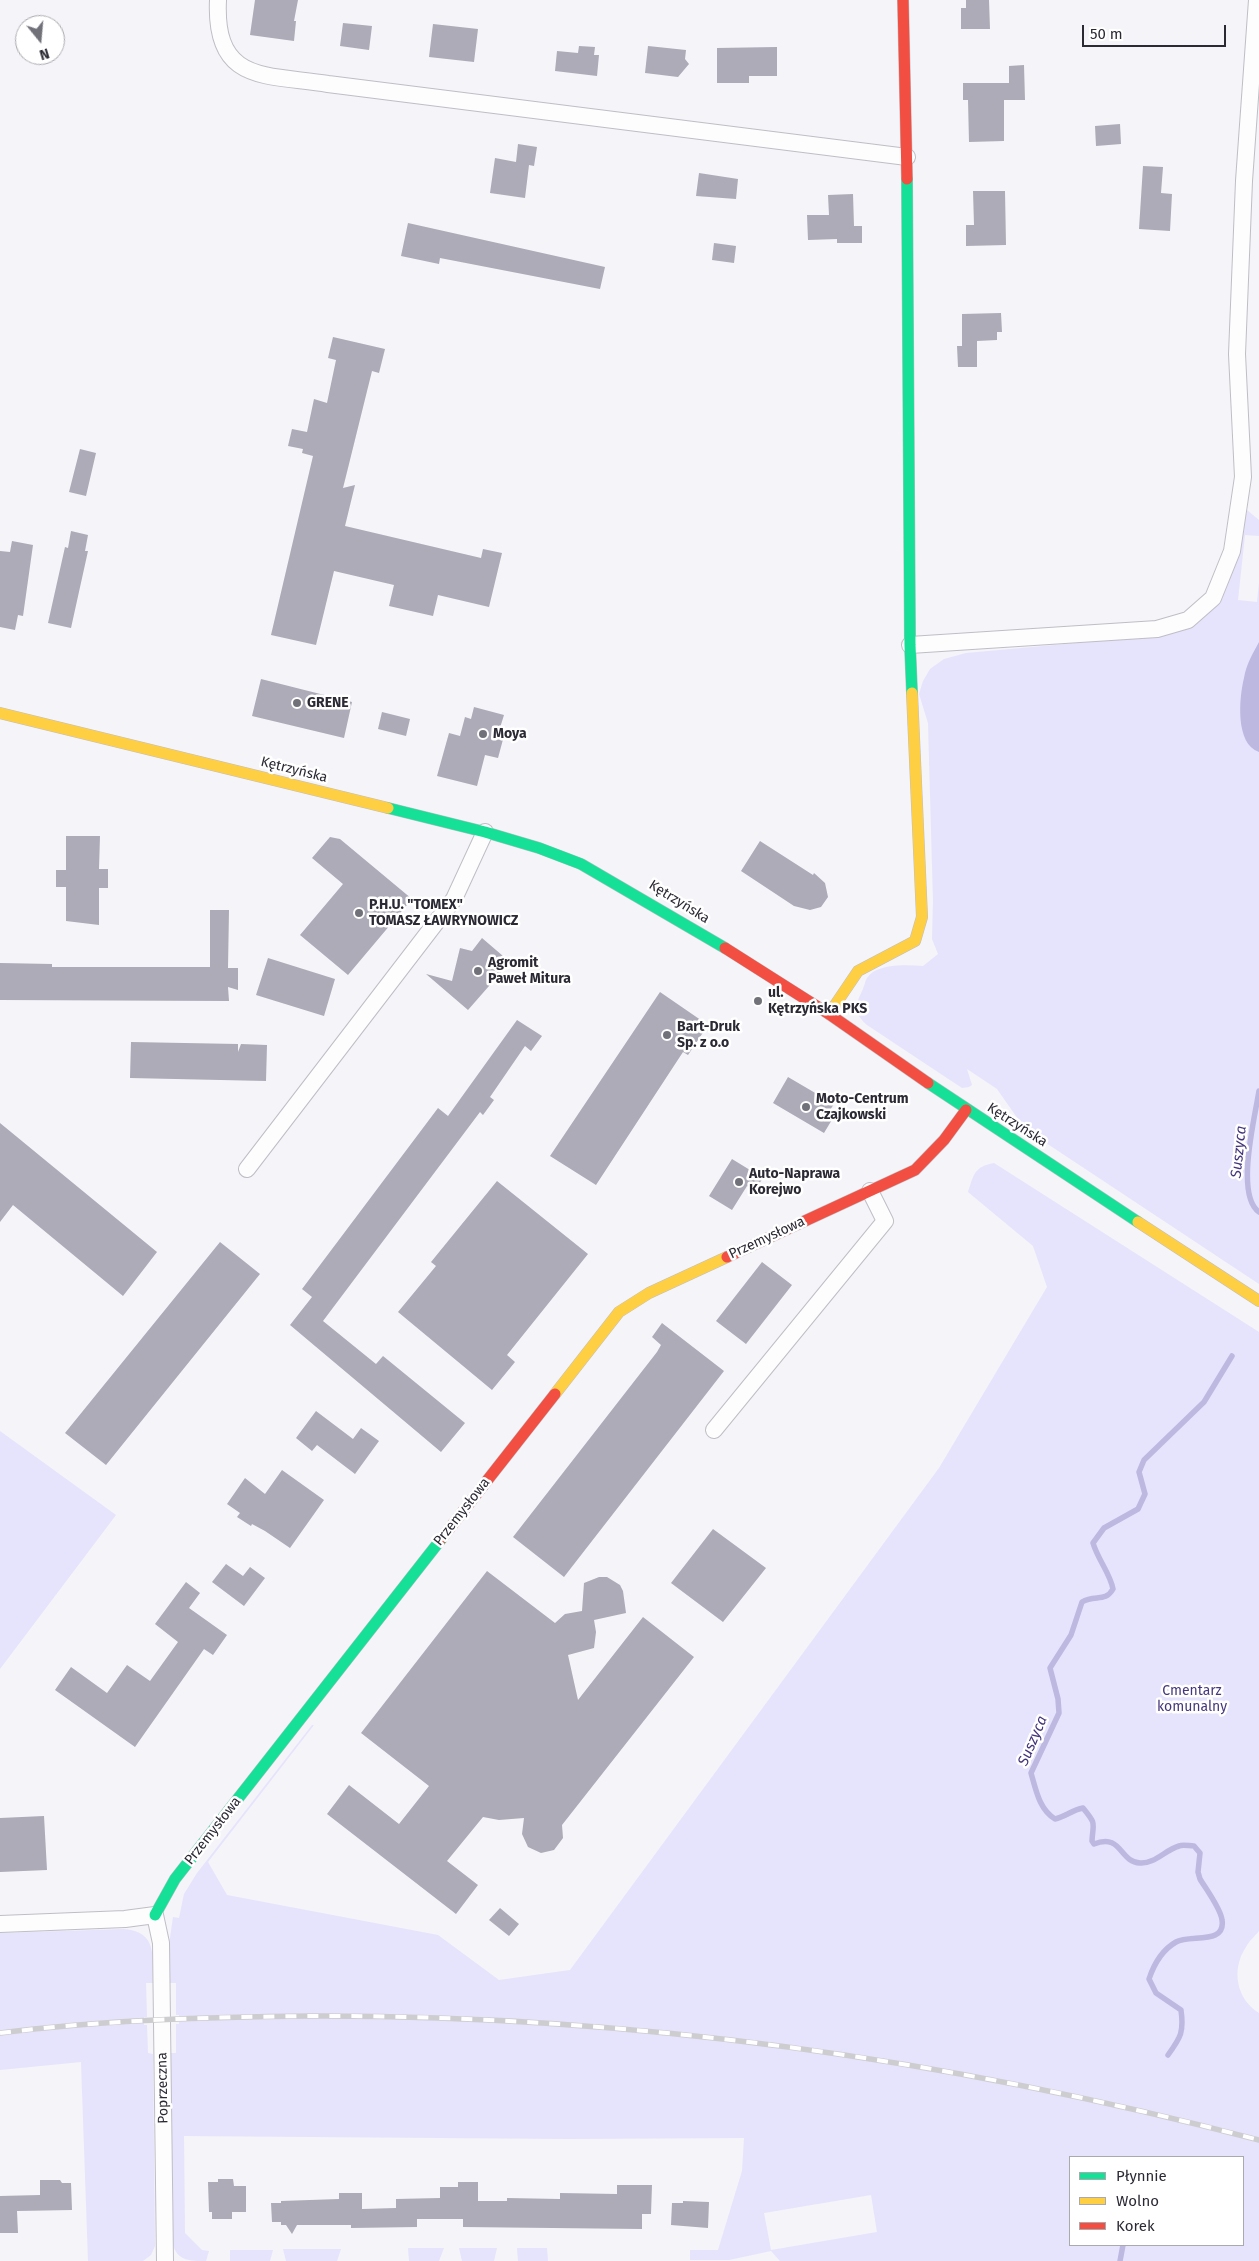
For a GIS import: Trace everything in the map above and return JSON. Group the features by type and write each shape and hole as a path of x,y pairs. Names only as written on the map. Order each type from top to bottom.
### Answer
{"street":[{"path":"218,0 217,22 222,45 236,64 249,71 328,84 907,157"},
{"path":"830,1014 858,971 914,941 922,917 910,645 907,157 903,0"},
{"path":"910,645 1157,629 1188,620 1214,598 1232,551 1243,477 1238,345 1244,181 1257,0"},
{"name":"Kętrzyńska","path":"0,713 485,832 539,848 581,864 650,902 830,1014 966,1110 1259,1301"},
{"path":"247,1169 454,899 485,832"},
{"name":"Przemysłowa","path":"155,1915 176,1879 619,1312 649,1293 915,1170 944,1140 966,1110"},
{"path":"714,1430 885,1221 870,1191"},
{"path":"0,1924 125,1919 155,1915"},
{"name":"Poprzeczna","path":"155,1915 161,1943 165,2261"}],"green space":[{"path":"1247,510 1259,520 1259,536 1245,535 1238,600 1257,602 1259,583 1259,1284 1025,1129 997,1089 967,1069 972,1085 962,1088 867,1025 861,1019 857,1009 858,999 869,975 873,972 894,966 923,966 938,954 932,939 933,901 928,723 919,694 923,681 930,669 944,659 966,653 1164,635 1220,599 1234,568"},
{"name":"Cmentarz komunalny","path":"994,1163 1259,1332 1259,1931 1241,1956 1237,1974 1238,1983 1245,2000 1259,2013 1259,2261 780,2261 771,2251 729,2260 690,2260 690,2250 718,2250 742,2171 744,2138 568,2139 184,2136 185,2233 202,2250 209,2251 206,2261 189,2260 181,2257 173,2243 170,2053 176,2053 176,2024 179,2024 179,2015 176,2015 176,1983 170,1983 169,1945 173,1917 179,1918 184,1894 197,1873 312,1725 314,1725 208,1862 227,1895 438,1935 499,1980 570,1970 939,1468 1047,1287 1033,1246 968,1192 976,1172 982,1167","holes":["871,2195 877,2232 771,2250 764,2213"]},
{"path":"0,1431 116,1515 0,1669"},
{"path":"124,1929 143,1935 148,1940 152,1955 153,1983 146,1983 147,2017 144,2017 144,2025 147,2025 148,2053 153,2054 155,2246 151,2255 143,2261 88,2261 81,2062 0,2070 0,1933"},
{"path":"408,2248 444,2248 439,2261 409,2261"},
{"path":"459,2248 497,2248 494,2261 462,2261"},
{"path":"517,2248 547,2248 548,2261 518,2261"},
{"path":"283,2249 341,2249 337,2261 286,2261"},
{"path":"230,2250 273,2250 270,2261 230,2261"}],"shaded area":[{"path":"1259,642 1259,752 1251,747 1246,740 1242,730 1240,708 1245,673"}],"building":[{"path":"255,0 298,0 294,21 296,21 294,41 250,35"},
{"path":"966,0 989,0 990,29 961,29 961,8 966,8"},
{"path":"343,23 372,26 369,50 340,46"},
{"path":"433,24 478,29 474,62 429,57"},
{"path":"579,46 595,47 594,55 599,55 597,76 555,71 557,51 578,53"},
{"path":"648,46 686,50 685,59 689,64 678,77 645,73"},
{"path":"777,47 777,76 749,76 749,83 717,83 717,48"},
{"path":"1024,65 1025,100 1004,100 1004,141 969,142 968,100 963,100 963,83 1009,83 1009,66"},
{"path":"1120,124 1121,144 1096,146 1095,126"},
{"path":"518,144 537,147 534,166 529,165 525,198 490,193 495,158 516,162"},
{"path":"1143,166 1163,167 1161,193 1172,194 1170,231 1139,229"},
{"path":"699,173 738,179 736,199 696,196"},
{"path":"973,191 1005,191 1006,245 966,246 966,225 974,225"},
{"path":"853,194 854,226 862,226 862,243 837,243 837,239 808,240 807,215 829,215 828,195"},
{"path":"408,223 605,267 600,289 440,258 439,264 401,256"},
{"path":"714,243 736,246 734,263 712,260"},
{"path":"1001,313 1002,332 997,332 997,340 977,341 977,367 958,367 957,346 962,346 962,314"},
{"path":"333,337 385,349 379,373 372,371 343,488 355,485 345,526 481,558 483,549 502,553 489,607 438,595 433,616 389,606 394,585 334,571 316,645 271,635 313,456 302,453 303,449 288,446 292,429 307,432 314,399 327,403 336,360 328,358"},
{"path":"80,449 96,453 86,496 69,492"},
{"path":"71,531 88,535 85,551 88,551 71,628 48,623 65,547 68,548"},
{"path":"12,541 33,545 23,616 18,615 15,630 0,627 0,551 10,552"},
{"name":"GRENE","path":"261,679 352,702 344,738 252,716"},
{"path":"474,707 504,715 499,731 505,732 498,758 485,755 477,786 437,776 449,733 460,736 465,717 471,719"},
{"path":"382,712 410,719 406,736 378,729"},
{"path":"66,836 100,836 99,869 108,869 108,888 99,888 99,925 66,921 66,887 56,887 56,870 66,870"},
{"name":"P.H.U. \"TOMEX\" TOMASZ ŁAWRYNOWICZ","path":"330,837 340,839 412,899 348,975 300,935 343,884 312,858"},
{"path":"760,841 813,875 814,873 825,883 828,897 821,907 810,910 794,906 741,871"},
{"path":"210,910 229,910 228,968 238,968 238,990 228,987 229,1001 0,1000 0,963 52,964 52,967 210,967"},
{"name":"Agromit Paweł Mitura","path":"482,938 510,962 468,1010 426,974 452,981 460,948 472,951"},
{"path":"268,958 335,979 324,1016 256,995"},
{"path":"660,992 708,1025 688,1055 683,1052 596,1185 550,1156"},
{"path":"517,1020 542,1036 531,1051 525,1046 490,1097 494,1100 483,1115 480,1112 323,1321 376,1364 383,1356 465,1423 441,1452 290,1325 312,1297 302,1289 438,1108 448,1116"},
{"path":"131,1042 238,1044 238,1052 241,1044 267,1045 266,1081 130,1078"},
{"name":"Moto-Centrum Czajkowski","path":"788,1077 834,1104 830,1110 836,1113 824,1133 773,1103"},
{"path":"0,1123 157,1252 123,1296 13,1205 0,1222"},
{"name":"Auto-Naprawa Korejwo","path":"732,1159 763,1178 754,1191 747,1186 732,1210 709,1196"},
{"path":"497,1181 588,1254 507,1355 515,1362 492,1390 398,1312 436,1266 431,1262"},
{"path":"220,1242 260,1274 106,1465 65,1433"},
{"path":"762,1262 792,1285 746,1344 716,1321"},
{"path":"662,1323 724,1371 564,1577 513,1537 657,1352 661,1345 652,1337"},
{"path":"316,1411 353,1439 361,1428 379,1441 355,1474 317,1445 312,1451 296,1438"},
{"path":"282,1470 324,1500 290,1548 265,1531 252,1524 251,1526 237,1517 240,1513 227,1504 245,1478 265,1494"},
{"path":"713,1529 766,1568 723,1622 671,1583"},
{"path":"226,1564 243,1576 250,1567 265,1578 244,1606 212,1582"},
{"path":"487,1571 555,1623 565,1614 582,1611 584,1583 599,1577 607,1577 620,1585 623,1591 626,1613 594,1620 596,1632 594,1648 568,1655 578,1700 643,1617 694,1657 562,1825 563,1838 554,1850 541,1853 528,1847 522,1834 524,1818 499,1820 483,1817 447,1861 478,1885 456,1914 327,1814 349,1785 399,1824 429,1786 361,1733"},
{"path":"186,1582 200,1593 189,1608 227,1635 213,1655 204,1649 135,1747 55,1690 71,1667 107,1693 127,1665 150,1681 178,1642 155,1624"},
{"path":"44,1816 47,1870 0,1872 0,1818"},
{"path":"500,1908 519,1924 509,1936 489,1920"},
{"path":"218,2179 233,2179 234,2186 246,2186 246,2212 232,2212 232,2219 212,2219 212,2212 209,2212 208,2182 218,2182"},
{"path":"40,2180 60,2180 62,2183 71,2183 72,2210 17,2211 18,2233 0,2233 0,2196 40,2195"},
{"path":"458,2182 478,2182 478,2201 507,2201 507,2198 560,2199 560,2193 617,2194 617,2185 652,2185 651,2214 642,2214 642,2229 463,2227 463,2219 417,2219 417,2227 351,2228 351,2225 297,2225 292,2234 286,2225 281,2225 281,2222 272,2222 271,2203 339,2199 339,2193 362,2193 362,2209 396,2208 396,2199 440,2198 440,2187 458,2187"},
{"path":"683,2201 709,2202 708,2228 671,2225 672,2203 683,2203"}],"waterway":[{"name":"Suszyca","path":"1259,1091 1248,1155 1247,1173 1248,1190 1252,1203 1259,1212"},
{"name":"Suszyca","path":"1168,2055 1182,2029 1181,2010 1156,1993 1149,1979 1151,1973 1163,1953 1171,1945 1182,1940 1213,1936 1222,1928 1219,1910 1200,1879 1198,1872 1200,1853 1194,1846 1181,1845 1155,1859 1140,1863 1128,1858 1110,1842 1094,1844 1092,1841 1092,1821 1083,1808 1055,1819 1042,1805 1031,1773 1059,1713 1058,1699 1050,1668 1071,1635 1082,1602 1107,1596 1113,1589 1093,1543 1104,1528 1138,1509 1145,1494 1139,1472 1144,1460 1204,1402 1232,1356"},
{"name":"Suszyca","path":"1120,2261 1123,2246"}],"railway":[{"path":"0,2033 156,2020 312,2016 432,2018 552,2024 671,2033 790,2047 908,2065 1025,2086 1142,2111 1259,2140"}],"traffic: fast":[{"path":"907,179 910,645 912,693"},
{"path":"388,808 485,832 539,848 581,864 725,948"},
{"path":"928,1083 1138,1222"},
{"path":"155,1915 175,1879 442,1538"}],"traffic: slow":[{"path":"829,1014 858,971 915,941 922,917 912,693"},
{"path":"0,713 388,808"},
{"path":"1138,1222 1259,1301"},
{"path":"555,1394 619,1312 649,1293 727,1257"}],"traffic: jam":[{"path":"903,0 907,179"},
{"path":"725,948 829,1014 928,1083"},
{"path":"727,1257 915,1170 944,1140 966,1110"},
{"path":"442,1538 555,1394"}],"place":[{"name":"GRENE","path":"297,703"},
{"name":"Moya","path":"483,734"},
{"name":"P.H.U. \"TOMEX\" TOMASZ ŁAWRYNOWICZ","path":"359,913"},
{"name":"Agromit Paweł Mitura","path":"478,971"},
{"name":"ul. Kętrzyńska PKS","path":"758,1001"},
{"name":"Bart-Druk Sp. z o.o","path":"667,1035"},
{"name":"Moto-Centrum Czajkowski","path":"806,1107"},
{"name":"Auto-Naprawa Korejwo","path":"739,1182"}]}
